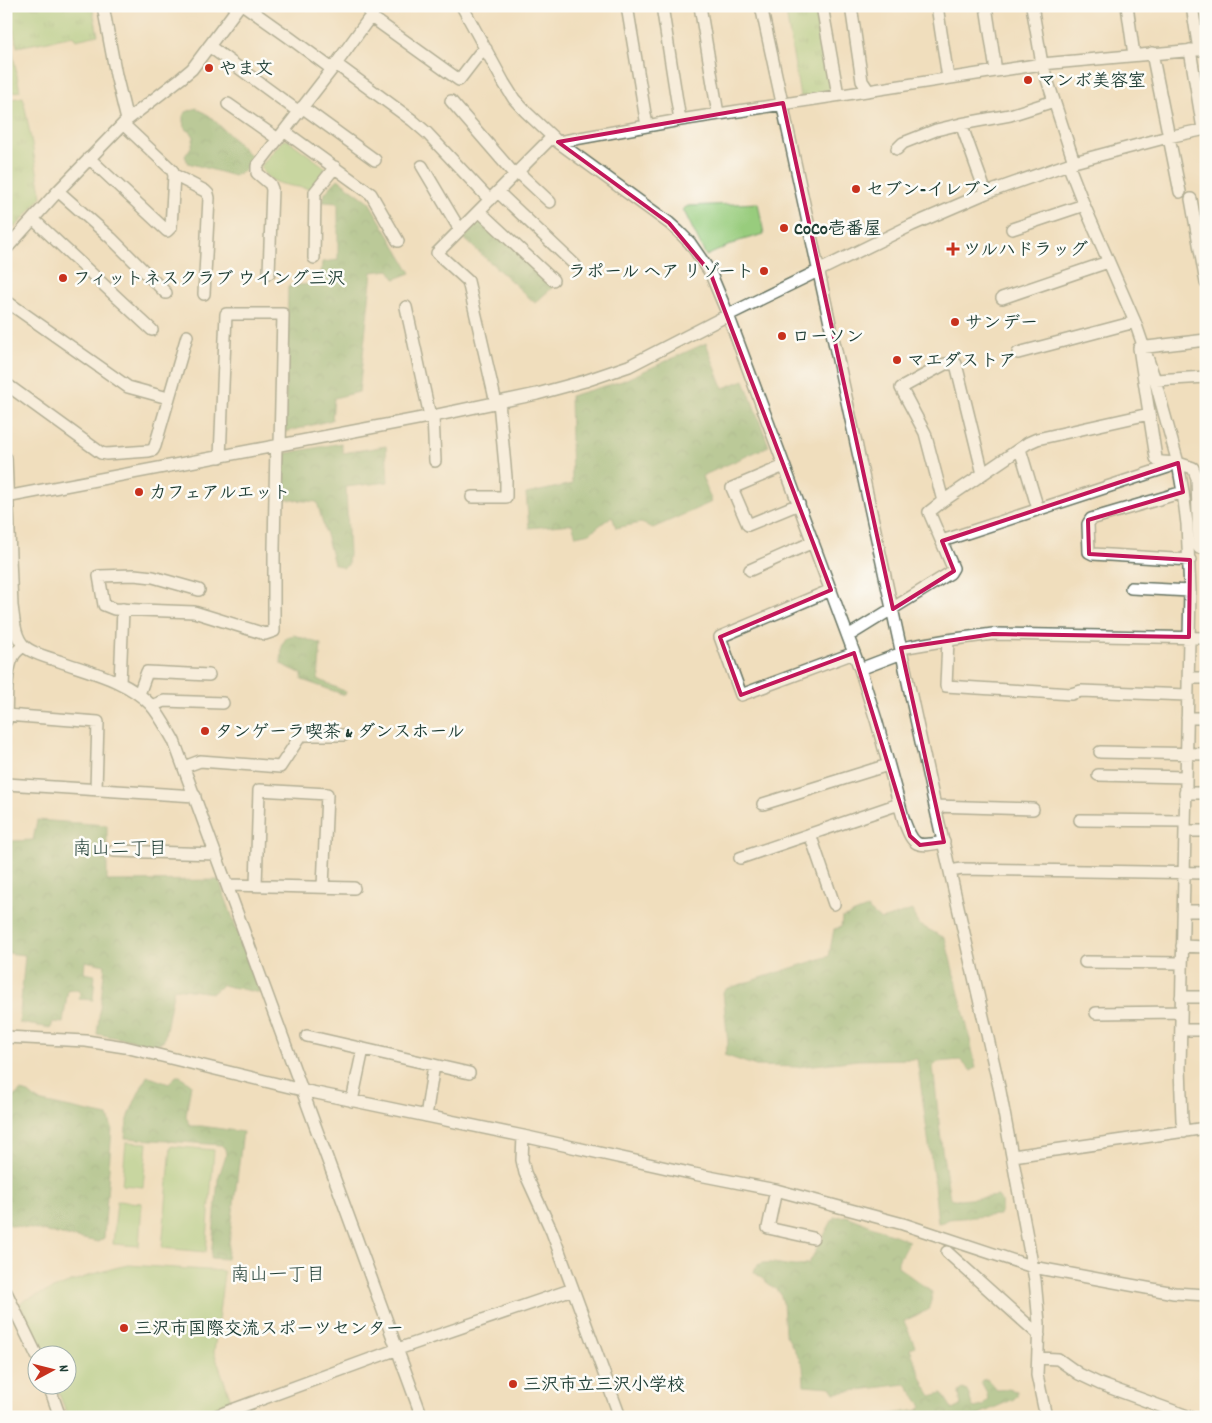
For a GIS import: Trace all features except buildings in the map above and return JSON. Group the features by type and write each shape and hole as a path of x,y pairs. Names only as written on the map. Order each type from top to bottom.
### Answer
{"street":[{"path":"89,158 166,231 171,226 174,175 172,170 125,122 103,6"},
{"path":"6,249 58,191 125,122 192,69 239,6"},
{"path":"244,6 412,120 494,196 575,265"},
{"path":"462,6 514,99 555,140 663,218 678,231 695,250 710,272 728,315 854,652 877,722 899,804 910,836 914,842 920,845 944,842"},
{"path":"627,6 647,126"},
{"path":"662,6 680,120"},
{"path":"700,6 718,114"},
{"path":"761,6 1013,1156 1033,1267 1038,1308 1038,1375 1046,1417"},
{"path":"822,6 838,95"},
{"path":"851,6 862,81 868,90"},
{"path":"937,6 948,78"},
{"path":"986,6 996,71"},
{"path":"1032,6 1042,64 1084,205 1144,347 1155,380 1183,492 1197,532 1190,560 1180,1030 1182,1120 1184,1132"},
{"path":"1127,6 1134,55"},
{"path":"7,497 432,416 585,382 629,366 912,225 986,193 1071,163 1204,129 1198,50 1192,6"},
{"path":"269,273 272,189 270,184 257,174 257,166 334,66 372,10 459,80 479,54 486,49"},
{"path":"209,46 375,160"},
{"path":"472,497 506,497 506,477 497,403 468,281 437,253 516,173 555,140 1042,64 1198,50"},
{"path":"1152,53 1180,192"},
{"path":"451,101 516,173 550,202"},
{"path":"897,149 903,144 936,130 1010,115 1054,101"},
{"path":"228,104 335,167 371,194 398,241"},
{"path":"961,124 986,193"},
{"path":"422,166 460,230"},
{"path":"314,258 315,192 335,167"},
{"path":"174,175 208,194 204,294"},
{"path":"58,191 111,238 166,293"},
{"path":"1191,199 1206,283"},
{"path":"1012,229 1084,205"},
{"path":"479,211 553,280"},
{"path":"33,219 152,330"},
{"path":"1002,298 1108,262"},
{"path":"6,301 128,387 168,398"},
{"path":"406,307 432,416 435,461"},
{"path":"199,590 153,576 99,576 104,605 114,609 194,612 265,634 274,631 274,548 283,314 226,314 220,457"},
{"path":"1018,353 1135,322"},
{"path":"6,384 101,453 153,450 187,336"},
{"path":"1199,548 1196,472 1193,468 1158,461 1156,458 1139,348 1206,340"},
{"path":"943,502 925,433 901,388 945,364 956,364 983,474"},
{"path":"1155,380 1206,377"},
{"path":"848,636 950,573 953,568 929,512 1028,443 1038,439 1149,414"},
{"path":"1020,449 1038,509"},
{"path":"6,458 12,606 18,637 24,646 39,654 120,683 139,694 152,706 174,741 422,1417"},
{"path":"942,541 1168,467 1175,463"},
{"path":"784,466 732,488 748,526 799,504"},
{"path":"1183,492 1091,519 1088,524 1089,552 1093,554 1190,560"},
{"path":"750,570 813,542"},
{"path":"1131,588 1190,591"},
{"path":"831,590 720,637 738,687 741,695 854,652"},
{"path":"120,683 123,610"},
{"path":"860,669 901,650 948,640 993,634 1206,638"},
{"path":"948,640 946,686 1070,694 1081,690 1188,695"},
{"path":"6,721 7,689 12,659 17,651 24,646"},
{"path":"139,694 147,672 209,675"},
{"path":"1188,678 1206,678"},
{"path":"152,706 164,701 223,703"},
{"path":"6,715 98,722 96,790"},
{"path":"1187,718 1206,718"},
{"path":"184,767 200,761 280,767 301,735 344,735"},
{"path":"1100,752 1206,754"},
{"path":"763,804 888,764"},
{"path":"1098,775 1186,777"},
{"path":"6,784 195,796"},
{"path":"256,886 259,790 327,794 323,888"},
{"path":"1185,793 1206,793"},
{"path":"740,858 899,804"},
{"path":"935,806 1033,809"},
{"path":"1080,820 1185,826 1206,831"},
{"path":"810,834 834,904"},
{"path":"114,851 216,854"},
{"path":"950,871 962,869 1206,873"},
{"path":"227,885 354,888"},
{"path":"1183,911 1206,911"},
{"path":"1182,946 1206,947"},
{"path":"1085,962 1182,963"},
{"path":"1181,997 1206,997"},
{"path":"1096,1013 1181,1012"},
{"path":"1180,1030 1206,1030"},
{"path":"307,1036 469,1073"},
{"path":"6,1037 86,1040 125,1047 302,1090 776,1190 902,1224 1033,1267 1174,1293 1206,1295"},
{"path":"352,1100 363,1049"},
{"path":"426,1116 434,1065"},
{"path":"1013,1156 1206,1128"},
{"path":"523,1136 522,1160 525,1173 552,1232 620,1417"},
{"path":"776,1190 768,1228 813,1238"},
{"path":"947,1252 1039,1336"},
{"path":"213,1417 398,1349 573,1289"},
{"path":"6,1292 32,1346"},
{"path":"1038,1358 1058,1359 1079,1374 1100,1384 1190,1417"},
{"path":"53,1396 60,1417"}],"highlighted area":[{"path":"783,103 893,609 954,571 942,541 1178,463 1183,492 1088,520 1089,554 1190,560 1189,637 993,634 901,648 944,842 920,845 910,836 854,653 741,695 720,637 831,590 710,272 669,223 558,142"}],"green space":[{"path":"8,6 92,6 98,35 76,40 74,36 17,47"},
{"path":"785,6 818,6 833,92 800,97"},
{"path":"6,33 9,33 20,91 6,94"},
{"path":"23,97 42,197 15,228 13,224 6,225 6,100"},
{"path":"196,108 210,116 253,158 244,171 234,176 188,163 185,156 191,147 194,137 191,132 186,130 183,116 186,112"},
{"path":"283,140 288,140 326,168 312,189 282,184 268,178 264,173 261,166"},
{"path":"338,179 369,202 411,273 395,279 389,270 372,272 359,392 334,398 332,420 285,432 288,286 320,283 322,262 338,260 338,203 323,202 325,193"},
{"path":"758,203 764,234 739,241 706,256 683,209 688,206"},
{"path":"476,218 483,219 553,287 535,303 459,234"},
{"path":"706,343 723,388 744,380 769,446 702,476 712,502 653,528 641,523 616,528 612,516 590,533 576,536 572,524 529,528 526,494 572,484 570,396 622,381"},
{"path":"341,443 343,453 386,446 388,482 346,487 349,554 348,565 343,568 334,564 317,502 281,499 282,454"},
{"path":"294,635 321,644 318,679 346,692 345,695 302,680 302,674 281,664 282,644 287,637"},
{"path":"37,820 107,825 107,881 219,880 260,993 222,985 213,993 174,988 164,1040 156,1045 97,1034 105,965 85,961 84,973 95,975 93,1000 79,999 80,991 68,989 63,1023 53,1022 51,1028 19,1023 25,955 6,953 10,841 33,840"},
{"path":"867,908 881,920 912,910 918,924 945,938 976,1068 971,1071 960,1060 938,1062 933,1066 942,1149 950,1198 960,1200 998,1196 1001,1200 999,1215 949,1219 938,1223 917,1059 858,1060 797,1067 756,1066 724,1055 728,1044 723,992 726,989 829,956 834,929 841,927 842,918"},
{"path":"147,1076 169,1084 176,1076 180,1076 191,1084 186,1116 190,1126 243,1132 227,1259 211,1258 218,1179 226,1155 225,1149 221,1145 125,1138 127,1122"},
{"path":"20,1091 29,1093 38,1101 108,1116 112,1128 104,1238 98,1242 6,1224 6,1101 9,1101"},
{"path":"126,1142 147,1143 143,1187 122,1185"},
{"path":"171,1146 214,1150 206,1252 162,1248"},
{"path":"117,1201 142,1203 139,1246 113,1244"},
{"path":"846,1216 909,1241 898,1261 898,1267 932,1292 928,1310 904,1321 915,1346 910,1349 931,1396 942,1393 953,1410 961,1406 959,1392 963,1389 968,1392 974,1408 983,1406 988,1399 981,1382 987,1379 997,1390 1008,1389 1017,1391 1017,1396 1014,1399 973,1417 870,1417 918,1410 922,1406 906,1384 835,1393 831,1387 804,1385 803,1366 785,1333 783,1303 780,1293 754,1272 760,1264 766,1263 797,1266 809,1263 834,1217"},
{"name":"三沢市国際交流スポーツセンター","path":"128,1265 223,1271 214,1352 232,1403 194,1417 68,1417 60,1396 78,1396 78,1346 39,1346 20,1304 22,1301 101,1272"}],"place":[{"name":"やま文","path":"209,68"},
{"name":"マンボ美容室","path":"1028,80"},
{"name":"セブン-イレブン","path":"856,189"},
{"name":"CoCo壱番屋","path":"784,228"},
{"name":"ツルハドラッグ","path":"953,249"},
{"name":"ラポール ヘア リゾート","path":"764,271"},
{"name":"フィットネスクラブ ウイング三沢","path":"63,278"},
{"name":"サンデー","path":"955,322"},
{"name":"ローソン","path":"782,336"},
{"name":"マエダストア","path":"897,360"},
{"name":"カフェアルエット","path":"139,492"},
{"name":"タンゲーラ喫茶 & ダンスホール","path":"205,731"},
{"name":"三沢市国際交流スポーツセンター","path":"124,1328"},
{"name":"三沢市立三沢小学校","path":"513,1384"}],"district":[{"name":"南山二丁目","path":"120,847"},
{"name":"南山一丁目","path":"278,1273"}]}
